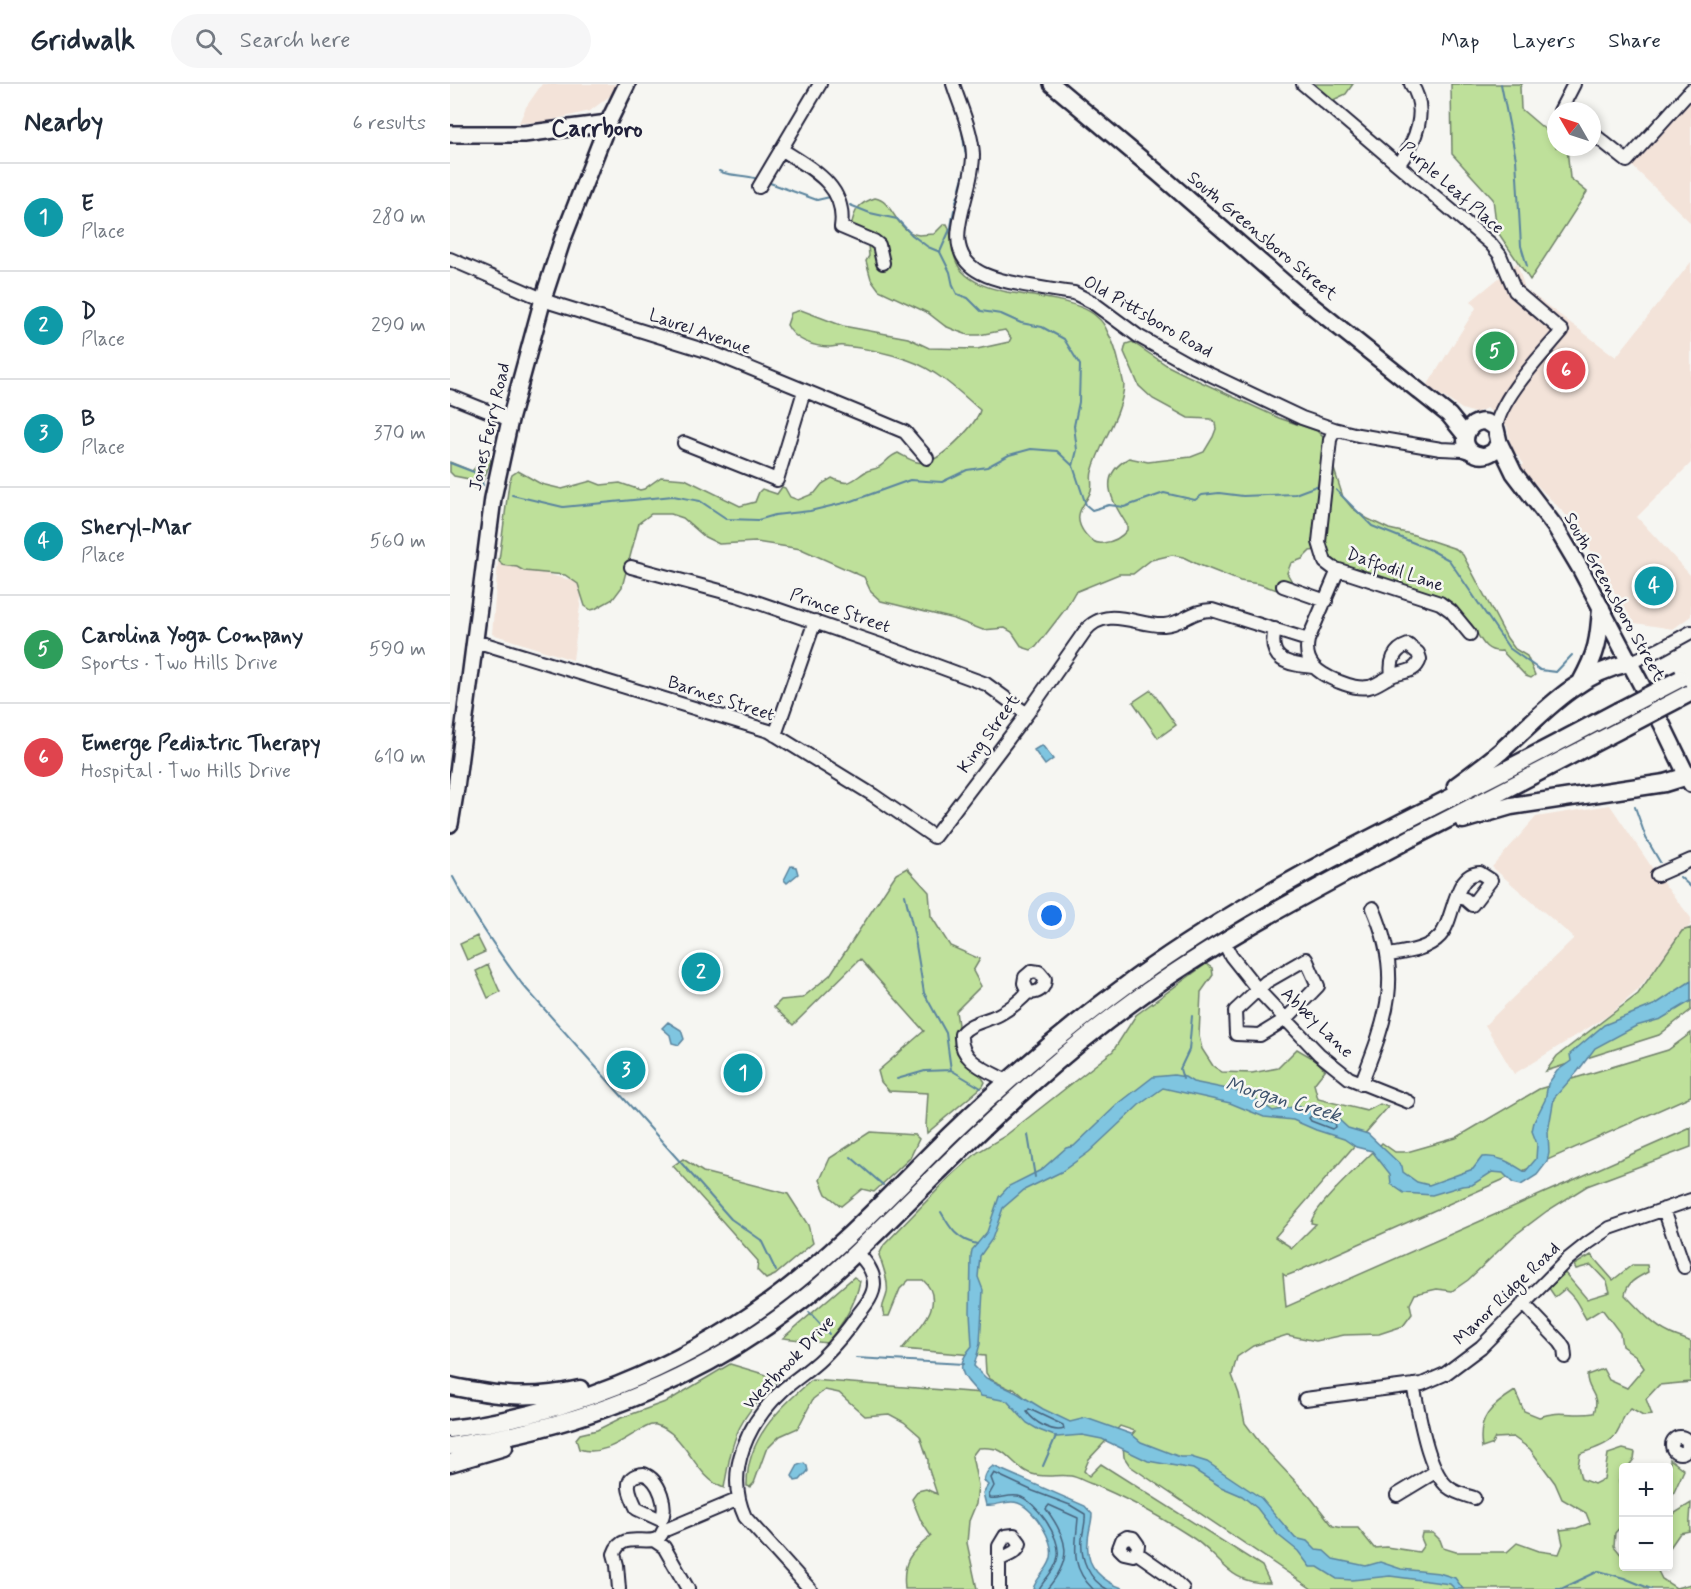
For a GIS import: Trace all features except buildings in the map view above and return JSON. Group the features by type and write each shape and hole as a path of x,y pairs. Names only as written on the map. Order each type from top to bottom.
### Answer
{"highway":[{"path":"1581,682 1593,660 1599,638 1600,608"},
{"path":"1416,815 1484,765 1581,682 1605,669 1629,663"},
{"path":"450,1429 533,1413 603,1391 694,1350 770,1302 828,1255 1007,1081 1067,1030 1113,995 1208,930 1292,881 1685,676"},
{"path":"450,1446 531,1432 582,1417 650,1390 722,1354 771,1322 816,1288 857,1252 1014,1099 1110,1019 1156,985 1223,941 1286,904 1690,692"},
{"path":"1412,838 1511,806 1690,779"},
{"path":"1223,941 1230,926 1292,881"},
{"path":"1110,1019 1139,990 1197,946 1208,930"},
{"path":"857,1252 858,1240 881,1214 882,1203"},
{"path":"816,1288 819,1276 846,1249 850,1240 849,1235"},
{"path":"450,1386 501,1396 545,1396 587,1387 627,1374 647,1372"},
{"path":"450,1463 572,1427 582,1417"}],"main road":[{"name":"Jones Ferry Road","path":"450,824 493,498 510,420 543,299 566,232 608,123 627,84"},
{"name":"South Greensboro Street","path":"1052,84 1296,293 1449,415 1466,437"},
{"path":"450,134 524,134 608,123"},
{"name":"South Greensboro Street","path":"1449,415 1480,422"},
{"path":"1480,422 1492,424 1498,436 1494,451 1479,454 1468,448 1466,437 1470,427 1480,422"},
{"name":"South Greensboro Street","path":"1498,436 1514,473 1556,528 1690,779"},
{"name":"South Greensboro Street","path":"1479,454 1514,473"}],"street":[{"path":"759,188 820,84"},
{"name":"Old Pittsboro Road","path":"953,84 973,153 958,228 960,248 971,267 978,273 996,280 1074,293 1085,298 1138,336 1190,365 1302,418 1334,429 1479,454"},
{"name":"Purple Leaf Place","path":"1303,84 1491,244 1500,255 1515,291 1562,331 1509,396"},
{"path":"1399,164 1413,141 1419,122 1417,92 1411,84"},
{"path":"1565,102 1574,84"},
{"path":"1601,140 1627,161 1691,90"},
{"path":"781,149 818,174 832,188 838,195 843,210 841,227 879,245 883,263"},
{"name":"Laurel Avenue","path":"450,259 543,299 712,353 905,432 927,458"},
{"path":"684,442 777,480 804,391"},
{"path":"450,396 510,420"},
{"path":"1480,422 1500,401 1509,396"},
{"path":"1498,436 1498,417 1509,396"},
{"name":"Daffodil Lane","path":"1334,429 1330,441 1319,542 1325,562 1338,570 1440,603 1451,611 1470,634"},
{"path":"1453,448 1466,437"},
{"name":"Prince Street","path":"631,567 739,596 815,621 986,684 1027,714"},
{"path":"1313,667 1308,655 1308,640 1338,570"},
{"path":"1283,586 1326,602"},
{"name":"King Street","path":"934,837 1027,714 1071,651 1114,618 1122,617 1165,625 1196,612 1212,610 1275,629"},
{"path":"775,735 815,621"},
{"path":"1308,640 1275,629 1273,651 1279,658 1298,665 1313,667 1324,675 1352,687 1376,685 1392,675"},
{"path":"1629,663 1691,632"},
{"name":"Barnes Street","path":"474,644 485,644 738,721 775,735 873,795 934,837"},
{"path":"1658,875 1691,860"},
{"path":"1389,955 1425,946 1440,937 1449,920 1456,897"},
{"path":"1361,1084 1382,1031 1387,1010 1389,955 1373,908"},
{"name":"Abbey Lane","path":"1223,941 1258,990 1326,1061 1361,1084 1409,1102"},
{"path":"1306,959 1318,986 1286,1019 1260,1035 1236,1034 1235,1011 1266,982 1306,959"},
{"path":"1007,1081 974,1063 966,1056 962,1048 961,1034 970,1026 1014,1005 1028,992"},
{"name":"Manor Ridge Road","path":"1305,1399 1430,1380 1462,1363 1481,1347 1568,1259 1588,1243 1610,1228 1691,1200"},
{"path":"1664,1209 1684,1267"},
{"name":"Westbrook Drive","path":"810,1589 745,1517 738,1498 736,1477 743,1447 755,1425 783,1390 835,1345 873,1292 874,1283 870,1270 857,1252"},
{"path":"1523,1303 1560,1342 1564,1348 1565,1357"},
{"path":"1413,1384 1435,1472 1449,1488 1474,1498"},
{"path":"1397,1495 1435,1472"},
{"path":"619,1589 614,1554 616,1547 625,1541 660,1531 738,1498"},
{"path":"660,1531 664,1547 688,1589"},
{"path":"1137,1553 1167,1574 1183,1589"},
{"path":"999,1560 999,1589"}],"shaded area":[{"path":"542,84 617,84 611,95 590,111 544,122 519,123 526,107"},
{"path":"1691,90 1691,223 1627,161"},
{"path":"1691,262 1691,463 1637,517 1691,576 1691,616 1673,629 1635,623 1565,514 1520,468 1524,464 1511,447 1507,426 1487,408 1475,413 1462,409 1427,386 1476,308 1471,301 1517,263 1525,289 1616,357"},
{"path":"498,562 583,583 573,660 492,634"},
{"path":"1610,805 1657,875 1691,918 1691,924 1636,992 1609,1015 1514,1074 1485,1025 1574,938 1492,867 1536,817"}],"green space":[{"path":"1308,84 1353,84 1346,94 1329,102"},
{"path":"1451,84 1522,84 1520,87 1521,109 1547,131 1547,156 1568,156 1570,178 1587,192 1530,280 1497,231 1493,199 1452,154"},
{"path":"875,198 887,205 900,223 911,233 934,234 944,224 947,224 958,266 977,282 1007,292 1055,300 1080,307 1090,312 1104,325 1116,352 1124,385 1115,418 1092,472 1092,488 1080,512 1079,520 1082,530 1093,541 1098,543 1113,541 1127,530 1127,525 1116,507 1110,489 1113,473 1119,465 1129,458 1148,462 1191,457 1204,452 1216,429 1211,419 1188,418 1153,399 1139,386 1124,352 1126,344 1132,342 1186,375 1279,418 1317,431 1324,438 1343,497 1352,508 1389,529 1456,549 1463,555 1507,638 1515,649 1527,656 1535,675 1531,678 1526,676 1502,651 1486,646 1471,624 1460,614 1334,562 1316,550 1310,551 1302,559 1291,563 1287,573 1295,587 1289,594 1259,584 1240,581 1183,557 1172,555 1151,560 1133,574 1119,574 1075,592 1066,608 1036,647 1031,650 1022,647 1012,632 1005,628 983,630 954,619 881,601 871,592 864,577 801,549 756,542 719,544 705,537 683,518 671,514 651,514 639,523 622,587 613,599 595,609 591,610 585,606 578,584 565,575 524,571 517,567 502,565 499,560 509,483 512,475 518,471 541,484 562,489 591,481 601,485 620,483 640,490 661,477 685,479 740,506 755,502 762,489 777,494 782,487 790,497 798,500 815,493 822,484 832,478 850,482 867,471 877,468 898,453 917,462 930,461 959,439 973,423 980,410 937,375 900,357 868,349 824,347 811,344 799,339 787,325 791,313 801,310 843,326 908,338 929,348 977,349 1009,342 1011,338 1005,330 968,335 945,326 928,313 879,290 871,279 866,261 869,256 868,245 851,227 858,208 864,202"},
{"path":"486,456 491,461 480,488 474,488 469,479 454,476 450,472 450,462 472,471"},
{"path":"1151,690 1176,725 1158,738 1133,702"},
{"path":"907,868 929,892 931,916 950,946 980,959 973,971 981,986 956,1011 958,1025 954,1045 962,1060 977,1070 985,1082 927,1133 928,1093 889,1091 881,1082 878,1071 924,1031 860,959 793,1025 774,1007 781,1000 802,998 830,975 896,874"},
{"path":"1691,928 1691,1010 1659,1035 1546,1071 1557,1056 1638,994 1682,931"},
{"path":"477,936 485,952 467,960 460,944"},
{"path":"1206,964 1212,968 1213,975 1201,992 1199,1036 1202,1049 1213,1066 1222,1072 1252,1073 1278,1068 1297,1049 1316,1060 1325,1070 1314,1084 1318,1099 1367,1111 1380,1104 1388,1107 1275,1237 1292,1248 1316,1224 1311,1223 1321,1206 1382,1143 1395,1152 1407,1152 1456,1138 1539,1089 1668,1050 1691,1033 1691,1096 1296,1272 1286,1276 1283,1274 1286,1307 1691,1128 1691,1147 1587,1186 1547,1211 1515,1235 1468,1280 1452,1291 1437,1289 1415,1294 1410,1304 1412,1314 1403,1326 1379,1334 1344,1335 1316,1341 1287,1335 1253,1346 1237,1357 1232,1375 1245,1423 1263,1447 1311,1498 1333,1526 1358,1528 1374,1548 1386,1547 1419,1552 1424,1545 1421,1538 1422,1533 1433,1533 1440,1540 1443,1548 1456,1552 1507,1552 1517,1543 1539,1551 1559,1554 1563,1544 1560,1530 1577,1528 1590,1523 1586,1513 1562,1499 1555,1483 1530,1449 1513,1437 1495,1438 1491,1445 1482,1448 1484,1421 1499,1402 1515,1391 1524,1411 1539,1417 1554,1414 1594,1413 1596,1401 1587,1375 1603,1369 1609,1380 1627,1388 1644,1368 1636,1356 1622,1346 1620,1333 1602,1309 1586,1319 1575,1300 1565,1289 1555,1297 1549,1288 1565,1273 1587,1299 1610,1292 1607,1282 1591,1265 1576,1269 1574,1265 1591,1255 1613,1280 1632,1265 1647,1265 1648,1272 1630,1284 1625,1295 1657,1326 1691,1342 1691,1382 1659,1385 1646,1399 1652,1415 1643,1416 1631,1409 1610,1441 1580,1454 1578,1466 1581,1479 1594,1484 1604,1479 1608,1454 1623,1449 1635,1452 1631,1463 1619,1463 1619,1528 1615,1533 1614,1546 1619,1552 1619,1571 1658,1571 1662,1579 1676,1588 1691,1584 1691,1589 1312,1589 1130,1466 1124,1457 1123,1445 1135,1431 1120,1426 1089,1459 1084,1471 1089,1476 1101,1464 1262,1566 1270,1583 1255,1582 1234,1574 1190,1536 1118,1495 1074,1477 1040,1476 1029,1473 996,1449 978,1448 972,1456 978,1485 976,1504 969,1521 967,1543 977,1589 905,1589 906,1564 913,1553 931,1536 921,1521 912,1499 918,1491 926,1489 937,1494 920,1436 904,1422 889,1414 865,1416 839,1393 825,1390 813,1399 798,1428 780,1436 766,1450 754,1483 750,1487 747,1486 748,1469 758,1439 777,1413 812,1380 1023,1396 1014,1388 1010,1389 990,1379 986,1373 985,1356 902,1349 928,1316 933,1298 923,1280 909,1280 900,1289 889,1316 884,1316 883,1307 887,1284 879,1255 884,1245 949,1178 978,1152 1005,1136 1113,1051 1136,1015"},
{"path":"488,965 500,992 488,998 476,971"},
{"path":"870,1132 915,1135 919,1139 910,1158 874,1192 862,1189 841,1206 826,1194 820,1180 830,1158"},
{"path":"683,1159 703,1172 788,1194 808,1225 813,1243 775,1275 766,1279 757,1270 758,1261 673,1166"},
{"path":"854,1277 860,1281 852,1306 827,1343 783,1338"},
{"path":"730,1364 780,1379 746,1416 735,1440 724,1488 705,1475 675,1437 656,1425 642,1429 602,1449 591,1451 579,1449 576,1439 580,1434 597,1430 621,1418 668,1401"},
{"path":"1670,1459 1684,1470 1673,1494 1673,1463 1670,1463"},
{"path":"1691,1503 1690,1531 1680,1533 1673,1543 1673,1514"}],"water":[{"path":"1042,745 1053,759 1045,765 1034,750"},
{"path":"791,866 796,867 798,874 787,883 784,880"},
{"path":"1691,981 1691,1001 1661,1019 1636,1026 1595,1048 1554,1098 1548,1132 1547,1162 1537,1175 1521,1185 1513,1183 1503,1173 1492,1172 1472,1185 1432,1195 1404,1193 1391,1184 1390,1174 1372,1151 1356,1147 1344,1139 1293,1120 1264,1117 1230,1103 1163,1088 1139,1105 1089,1152 1061,1172 1024,1190 1003,1208 992,1239 980,1256 978,1277 983,1290 980,1344 974,1366 986,1378 1070,1422 1086,1418 1131,1434 1141,1442 1180,1457 1191,1457 1207,1462 1261,1498 1295,1538 1307,1541 1316,1550 1324,1551 1333,1559 1366,1566 1380,1562 1401,1569 1439,1573 1455,1578 1463,1589 1455,1589 1450,1584 1390,1576 1352,1580 1337,1579 1318,1567 1310,1567 1298,1551 1278,1535 1257,1508 1242,1496 1221,1487 1193,1469 1148,1461 1102,1439 1082,1435 1057,1437 1039,1430 1027,1423 1007,1401 981,1396 965,1378 963,1361 972,1346 970,1312 972,1250 987,1232 999,1197 1009,1186 1041,1170 1066,1148 1074,1146 1118,1104 1153,1077 1174,1075 1185,1077 1193,1082 1247,1093 1273,1111 1297,1106 1337,1118 1348,1128 1368,1134 1402,1166 1403,1172 1417,1182 1429,1185 1473,1169 1482,1157 1499,1158 1525,1172 1536,1159 1537,1144 1532,1131 1545,1100 1548,1084 1557,1071 1571,1061 1570,1054 1604,1025 1656,1004"},
{"path":"668,1022 681,1030 684,1039 679,1045 672,1043 670,1035 662,1028"},
{"path":"804,1463 808,1471 800,1480 795,1481 792,1476 798,1465"},
{"path":"993,1466 1085,1506 1092,1514 1088,1538 1089,1559 1103,1578 1125,1589 1033,1589 1050,1561 1050,1546 1043,1528 1025,1507 1014,1502 986,1505 983,1493 988,1485 984,1481 989,1469"}],"waterway":[{"path":"1501,84 1516,159 1521,246 1527,266"},
{"path":"955,107 961,125 967,162 960,188"},
{"path":"719,171 757,179"},
{"path":"770,183 817,200 830,197"},
{"path":"956,201 958,196"},
{"path":"850,205 870,213 897,219 912,235 928,247 940,252 957,294 968,298 981,311 1001,314 1021,323 1042,327 1064,339 1080,365 1079,402 1074,426 1077,450 1073,466"},
{"path":"940,252 951,227 954,210"},
{"path":"512,495 563,507 673,496 700,501 727,519 758,520 852,501 910,480 942,482 967,470 987,467 1009,455 1031,449 1057,451 1073,466 1086,505 1092,510 1109,505 1124,507 1164,493 1195,500 1202,495 1219,493 1243,496 1295,494 1319,485"},
{"path":"450,463 479,474 483,485"},
{"path":"1336,490 1372,526 1429,549 1449,560 1509,648 1540,670 1556,672 1572,655"},
{"path":"1635,807 1646,838 1660,862"},
{"path":"453,877 485,932 522,984 731,1219 761,1240 776,1271"},
{"path":"1680,877 1691,887"},
{"path":"905,895 924,993 946,1033 951,1070 981,1088"},
{"path":"1183,1079 1180,1069 1189,1050 1192,1016"},
{"path":"897,1079 925,1071 951,1070"},
{"path":"1028,1135 1035,1177"},
{"path":"851,1157 883,1185"},
{"path":"941,1212 959,1236 977,1244"},
{"path":"809,1312 829,1334"},
{"path":"856,1358 964,1364"},
{"path":"1043,1466 1056,1436"},
{"path":"1555,1589 1561,1589 1599,1571 1651,1589"}],"place":[{"name":"Carolina Yoga Company","path":"1495,351"},
{"name":"Emerge Pediatric Therapy","path":"1566,370"},
{"name":"Sheryl-Mar","path":"1654,586"},
{"name":"D","path":"701,972"},
{"name":"B","path":"626,1070"},
{"name":"E","path":"743,1073"}],"district":[{"name":"Carrboro","path":"597,129"}],"water label":[{"name":"Morgan Creek","path":"1283,1100"}]}
